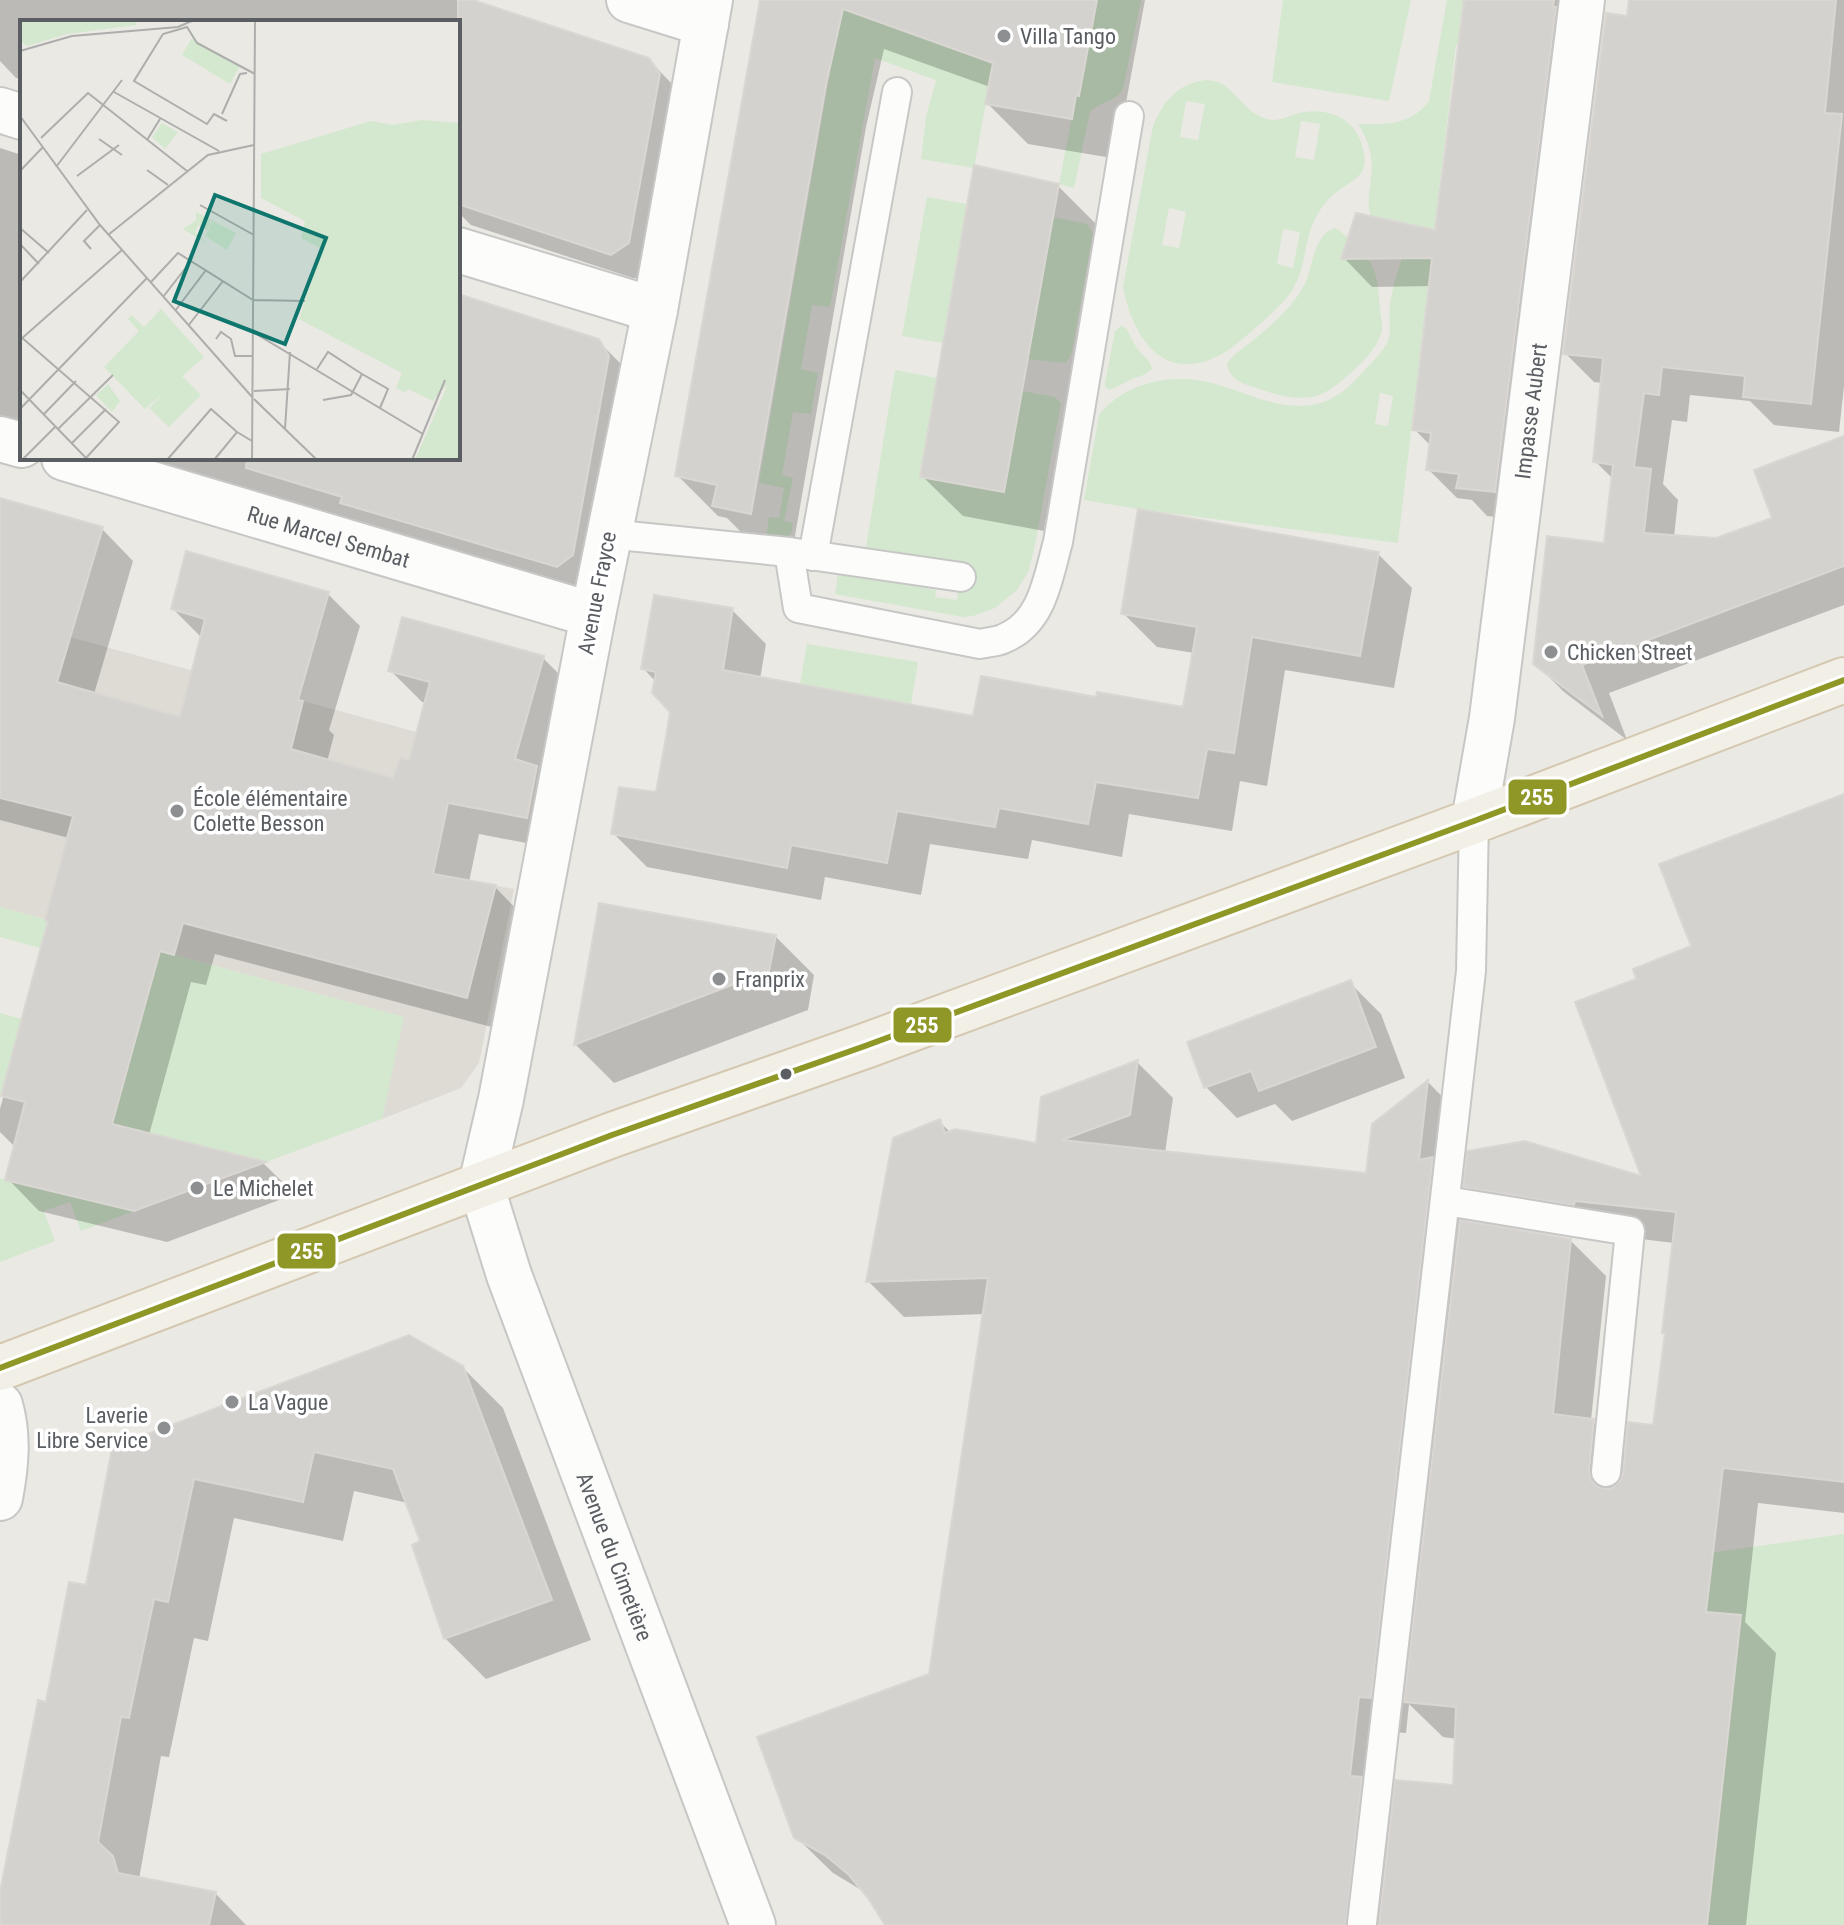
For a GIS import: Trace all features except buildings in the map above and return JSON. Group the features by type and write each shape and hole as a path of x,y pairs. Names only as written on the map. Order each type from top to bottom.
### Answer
{"main road":[{"path":"0,1368 612,1135 865,1046 1474,821 1844,680"}],"street":[{"path":"629,0 708,12"},
{"name":"Impasse Aubert","path":"1474,821 1492,718 1582,0"},
{"name":"Avenue Frayce","path":"481,1185 501,1099 608,534 655,310 708,12"},
{"path":"0,110 20,116"},
{"path":"460,251 655,310"},
{"path":"0,439 20,444"},
{"name":"Rue Marcel Sembat","path":"71,460 593,615"},
{"name":"Avenue du Cimetière","path":"481,1185 509,1275 753,1925"},
{"path":"0,1405 6,1438 0,1498"}],"lane":[{"path":"897,92 801,554 798,608 980,644 1005,639 1024,626 1040,605 1058,542 1129,116"},
{"path":"608,534 801,554 961,577"},
{"path":"1362,1923 1471,971 1474,821"},
{"path":"1446,1201 1630,1231 1606,1472"}],"shaded area":[{"path":"0,618 460,744 433,874 514,889 479,1063 461,1088 382,1119 403,1017 0,907"}],"green space":[{"path":"1097,0 1141,0 1123,89 1116,97 1090,112 1074,188 1059,184"},
{"path":"1283,0 1411,0 1389,101 1272,82"},
{"path":"1447,0 1464,0 1463,8 1482,48 1456,45 1398,543 1084,500 1099,415 1110,403 1137,387 1168,380 1200,380 1278,404 1303,406 1329,400 1341,393 1379,355 1389,337 1391,299 1402,258 1423,257 1418,226 1371,216 1371,157 1358,124 1397,122 1414,115 1429,101","holes":["1380,393 1393,396 1388,426 1375,424"]},
{"path":"841,8 993,63 974,168 921,159 926,117 936,80 875,58 830,307 812,305 801,369 818,373 811,414 793,412 782,475 793,478 784,521 793,523 791,533 785,539 766,539 769,517 779,518 784,488 759,483"},
{"path":"1208,80 1225,86 1251,111 1267,119 1278,120 1311,111 1342,118 1359,138 1365,158 1359,175 1319,211 1311,227 1297,281 1280,305 1222,354 1207,361 1183,364 1168,361 1146,343 1131,316 1123,287 1153,126 1174,94 1198,81","holes":["1186,101 1205,104 1198,140 1180,137","1301,121 1320,124 1314,160 1295,157","1169,208 1186,212 1179,248 1162,245","1283,229 1300,232 1293,268 1277,264"]},
{"path":"927,197 967,204 943,343 902,336"},
{"path":"1053,217 1087,224 1093,233 1072,351 1065,363 1028,359"},
{"path":"1335,228 1362,252 1375,273 1382,327 1376,345 1343,379 1316,396 1284,396 1237,380 1230,373 1227,363 1293,301 1303,287 1322,237"},
{"path":"1121,326 1126,328 1152,369 1110,390 1105,383 1115,331"},
{"path":"895,370 937,378 920,477 1004,492 1022,391 1055,397 1061,403 1028,572 1017,590 995,608 963,617 835,594 838,573 936,590 935,597 957,600 962,563 866,547"},
{"path":"807,644 918,662 911,704 800,684"},
{"path":"0,907 81,929 73,957 0,937"},
{"path":"160,951 404,1017 382,1119 266,1162 82,1117"},
{"path":"0,1013 22,1019 1,1096 0,1096"},
{"path":"0,1178 134,1211 81,1231 70,1202 44,1211 55,1241 0,1262"},
{"path":"1844,1534 1844,1925 1660,1925 1701,1554"}],"transit line":[{"name":"255","path":"0,1368 612,1135 865,1046 1474,821 1844,680"}],"place":[{"name":"Villa Tango","path":"1004,36"},
{"name":"Chicken Street","path":"1551,652"},
{"name":"École élémentaire Colette Besson","path":"177,811"},
{"name":"Franprix","path":"719,979"},
{"name":"Le Michelet","path":"197,1188"},
{"name":"La Vague","path":"232,1402"},
{"name":"Laverie Libre Service","path":"164,1428"}]}
